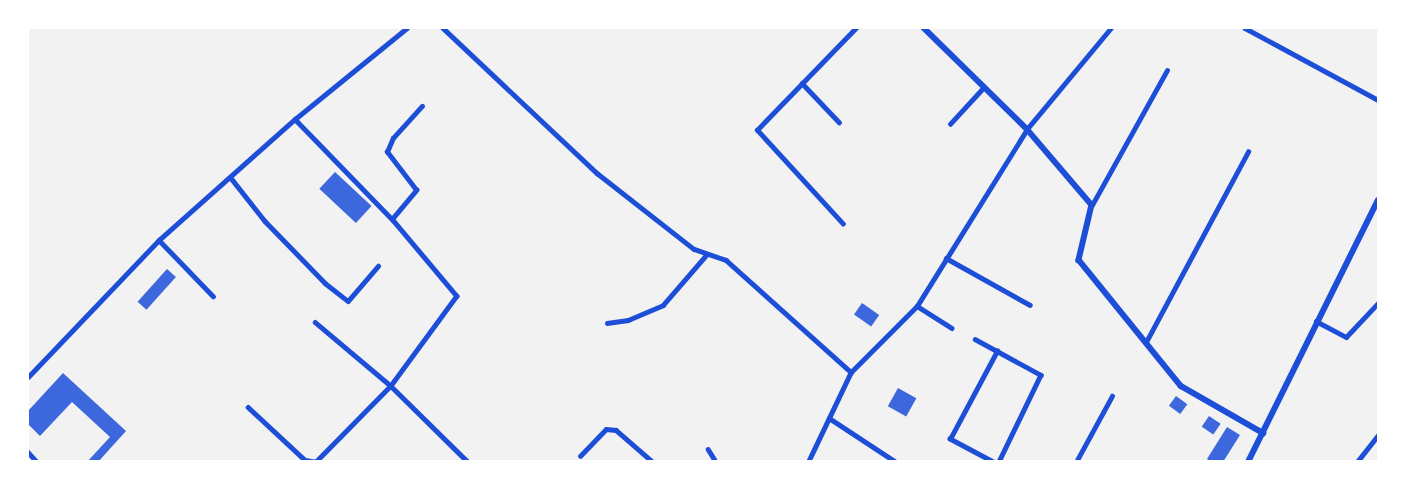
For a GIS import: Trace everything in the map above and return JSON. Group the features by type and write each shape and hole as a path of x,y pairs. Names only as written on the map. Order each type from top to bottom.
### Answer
{"main road":[{"path":"924,28 1027,129 1092,205 1080,260 1181,386 1263,433"},
{"path":"1248,462 1316,321 1378,200"}],"street":[{"path":"28,377 159,240 231,178 295,119 407,28"},
{"path":"443,28 597,173 694,249 726,260 851,372"},
{"path":"843,224 757,130 856,28"},
{"path":"808,462 851,372 917,306 1027,129 1111,28"},
{"path":"1245,28 1378,100"},
{"path":"1092,205 1167,70"},
{"path":"802,83 839,122"},
{"path":"950,124 984,87"},
{"path":"392,219 416,190 387,152 393,138 422,106"},
{"path":"248,407 305,460 317,461 391,386 457,296 392,219 295,119"},
{"path":"1146,342 1248,152"},
{"path":"231,178 265,221 325,283 348,301 378,266"},
{"path":"159,240 214,296"},
{"path":"608,323 628,320 663,304 708,254"},
{"path":"946,258 1030,305"},
{"path":"1316,321 1346,337 1378,304"},
{"path":"917,306 952,328"},
{"path":"315,322 391,386 468,462"},
{"path":"975,339 1041,376 999,462"},
{"path":"993,462 950,439 997,351"},
{"path":"1076,462 1112,396"},
{"path":"829,418 896,462"},
{"path":"580,456 606,428 616,430 653,462"},
{"path":"1357,462 1378,435"},
{"path":"708,449 716,462"},
{"path":"28,452 38,462"}],"building":[{"path":"335,172 372,206 356,223 319,189"},
{"path":"167,269 176,277 146,310 138,302"},
{"path":"862,303 879,315 871,327 854,314"},
{"path":"63,373 126,431 98,462 87,462 110,437 72,402 40,436 28,424 28,411"},
{"path":"898,388 916,398 906,417 888,406"},
{"path":"1176,396 1187,404 1180,414 1169,406"},
{"path":"1209,416 1221,424 1213,435 1202,427"},
{"path":"1227,427 1240,435 1223,462 1211,462 1207,459"}]}
